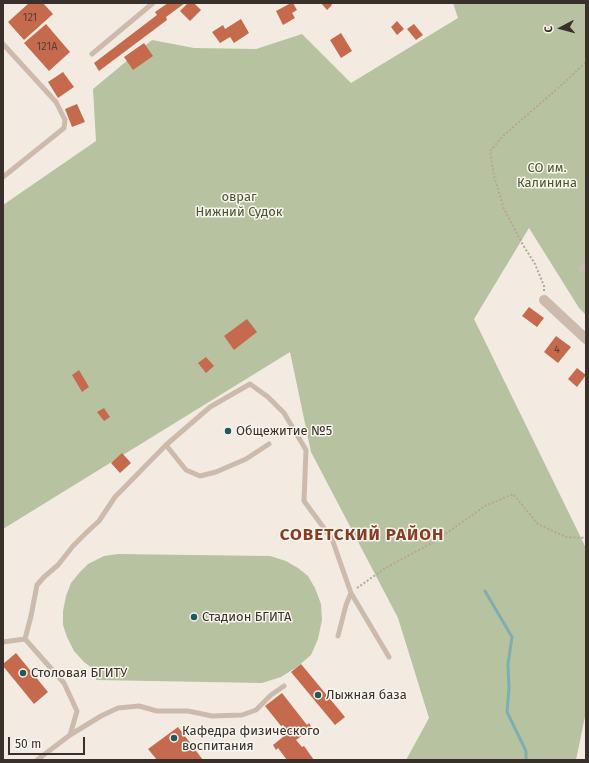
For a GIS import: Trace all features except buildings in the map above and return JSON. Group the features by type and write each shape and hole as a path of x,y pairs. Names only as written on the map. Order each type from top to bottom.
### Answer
{"street":[{"path":"544,300 586,339"}],"lane":[{"path":"92,54 153,3"},
{"path":"3,44 56,102 65,120 64,128 3,176"},
{"path":"581,269 586,263"},
{"path":"25,639 37,585 44,577 58,565 73,546 100,521 116,497 166,445 210,407 250,384 268,396 284,413 306,450 304,501 332,539 351,593 389,657"},
{"path":"166,445 186,470 200,476 216,472 246,459 269,444"},
{"path":"338,636 346,605 351,593"},
{"path":"3,642 25,639"},
{"path":"25,639 64,683 77,711 70,735"},
{"path":"37,760 70,735 101,716 118,708 140,706 157,711 188,711 212,716 242,715 256,710 271,695 284,686"}],"path":[{"path":"544,300 544,286 535,264 504,209 494,176 490,151 504,135 566,82 586,62"},
{"path":"351,593 384,569 437,540 485,506 513,494 538,524 566,537 586,538"}],"green space":[{"name":"овраг Нижний Судок","path":"453,3 586,3 586,315 579,308 529,228 474,319 586,548 586,712 576,760 406,760 429,718 398,618 311,452 290,352 3,529 3,205 96,141 93,89 152,40 194,48 256,49 302,34 351,83 458,18"},
{"path":"118,554 270,556 286,561 308,576 315,588 321,604 322,620 318,639 311,655 297,667 281,677 262,683 96,680 96,671 84,662 74,651 67,637 63,625 63,611 66,596 71,583 79,573 88,564 104,556"}],"waterway":[{"path":"485,591 512,637 508,664 509,689 507,712 526,751 526,760"}],"place":[{"name":"Общежитие №5","path":"228,431"},
{"name":"Стадион БГИТА","path":"194,617"},
{"name":"Столовая БГИТУ","path":"23,673"},
{"name":"Лыжная база","path":"318,695"},
{"name":"Кафедра физического воспитания","path":"174,738"}],"district":[{"name":"СОВЕТСКИЙ РАЙОН","path":"362,535"}],"park label":[{"name":"СО им. Калинина","path":"547,176"}]}
